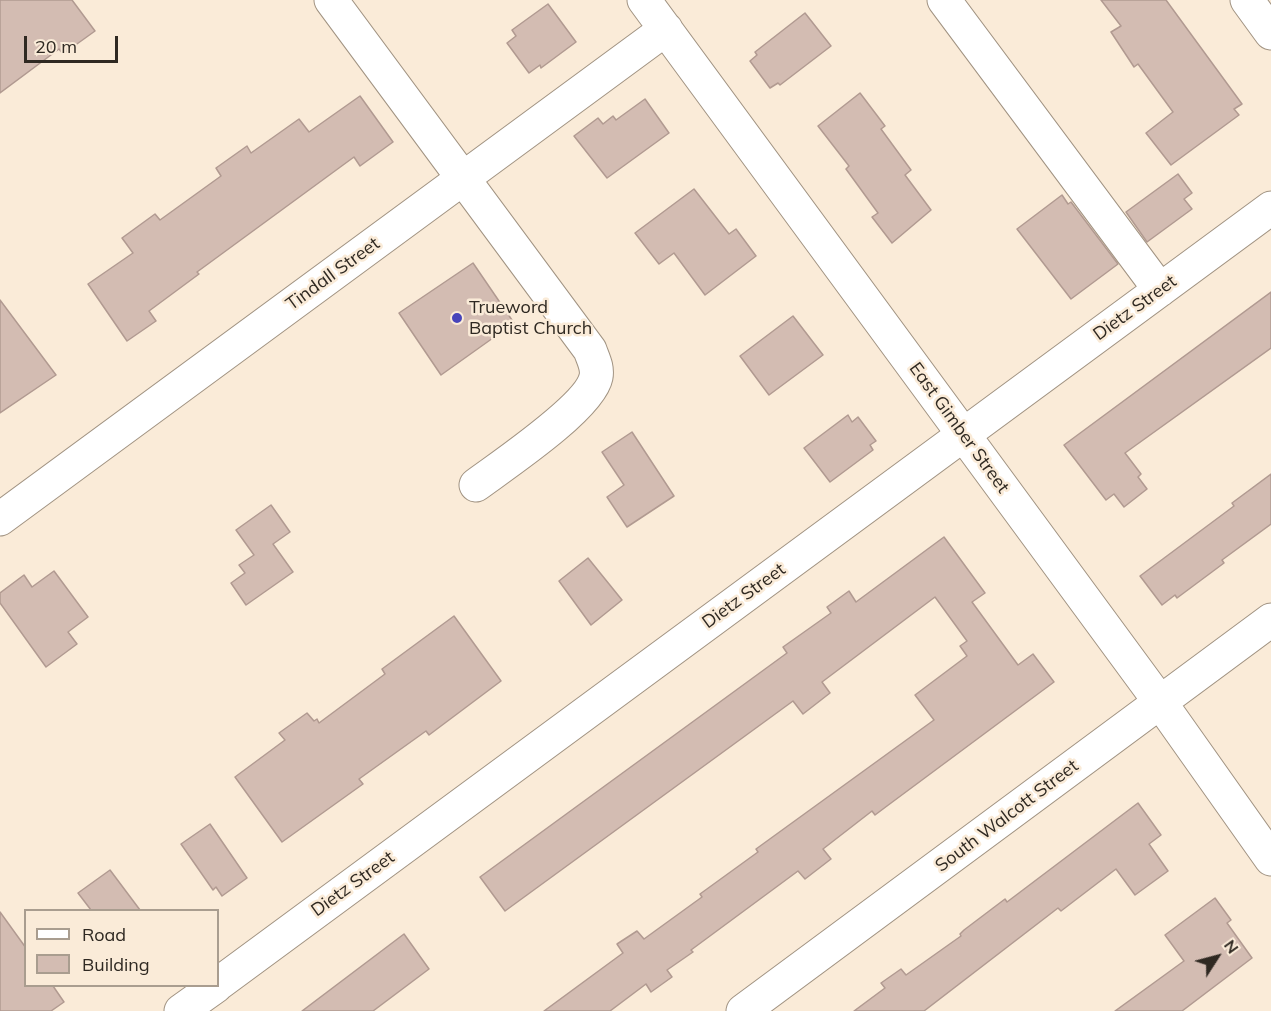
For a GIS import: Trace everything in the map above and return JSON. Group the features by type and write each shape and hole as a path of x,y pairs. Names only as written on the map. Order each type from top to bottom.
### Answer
{"street":[{"path":"331,0 590,350 596,366 596,378 574,407 556,424 476,485"},
{"name":"East Gimber Street","path":"644,0 1160,702 1271,858"},
{"path":"944,0 1160,290"},
{"path":"1246,0 1271,33"},
{"name":"Tindall Street","path":"0,519 666,29"},
{"name":"Dietz Street","path":"219,984 1271,208"},
{"name":"South Walcott Street","path":"743,1011 1271,620"},
{"name":"Dietz Street","path":"181,1011 214,987"}],"building":[{"path":"0,0 72,0 95,31 63,54 59,49 0,93"},
{"path":"1101,0 1166,0 1242,104 1234,109 1239,115 1171,165 1146,133 1173,112 1138,64 1134,67 1111,32 1121,26"},
{"path":"548,4 576,42 541,68 540,65 529,73 507,43 516,36 512,30"},
{"path":"805,13 831,46 780,85 778,83 770,88 750,61 757,55 755,52"},
{"path":"860,93 885,126 881,129 911,170 905,175 931,210 892,243 872,217 878,213 846,169 849,166 818,126"},
{"path":"360,96 393,142 360,166 354,157 197,272 199,274 149,311 156,321 127,341 88,284 133,253 122,238 155,214 160,220 221,176 216,168 247,146 251,153 299,119 309,132"},
{"path":"645,99 669,133 607,178 574,136 598,118 603,124 613,116 616,120"},
{"path":"1178,174 1192,193 1184,199 1192,209 1147,242 1126,212"},
{"path":"694,189 729,234 736,229 756,256 705,295 674,253 659,264 635,233"},
{"path":"1062,195 1068,204 1071,202 1118,264 1071,299 1017,229"},
{"name":"Trueword Baptist Church","path":"473,263 514,323 441,375 399,313"},
{"path":"1271,292 1271,348 1125,453 1141,474 1138,477 1147,489 1124,507 1114,494 1106,500 1064,445"},
{"path":"0,300 56,375 0,413"},
{"path":"793,316 823,355 769,395 740,356"},
{"path":"848,415 852,422 858,417 876,441 870,445 873,450 830,482 804,448"},
{"path":"632,432 674,496 627,527 607,497 624,485 602,452"},
{"path":"1271,474 1271,524 1222,560 1224,563 1177,598 1175,595 1162,605 1140,576 1234,506 1232,503"},
{"path":"271,505 290,532 273,544 293,572 246,605 231,583 245,573 239,565 254,555 236,530"},
{"path":"944,537 985,593 972,602 1018,665 1033,654 1054,682 875,815 872,811 823,849 831,859 805,879 798,871 691,950 693,952 667,970 672,977 651,992 646,984 610,1011 544,1011 623,953 617,944 637,931 644,939 758,852 756,849 934,720 915,695 967,656 960,646 967,641 935,597 822,682 830,693 803,714 793,701 505,911 480,877 787,653 783,647 831,613 827,607 849,591 856,602"},
{"path":"588,558 622,600 591,625 559,581"},
{"path":"54,571 88,617 68,632 77,644 46,667 0,603 0,593 24,575 32,587"},
{"path":"454,616 501,681 429,735 426,731 359,779 363,784 282,842 235,777 285,740 279,733 307,713 319,723 385,674 382,669"},
{"path":"1138,803 1161,835 1149,844 1168,871 1135,895 1116,869 1061,911 1058,908 924,1011 854,1011 885,988 881,983 901,969 906,975 961,936 964,930 1005,899 1007,902"},
{"path":"210,824 247,878 222,896 216,887 213,890 181,844"},
{"path":"110,870 139,909 90,909 78,893"},
{"path":"1215,898 1231,920 1227,923 1252,958 1182,1011 1115,1011 1184,961 1165,935"},
{"path":"0,912 24,945 24,987 54,987 64,1002 51,1011 0,1011"},
{"path":"404,934 429,969 373,1011 302,1011"}],"place":[{"name":"Trueword Baptist Church","path":"457,318"}]}
